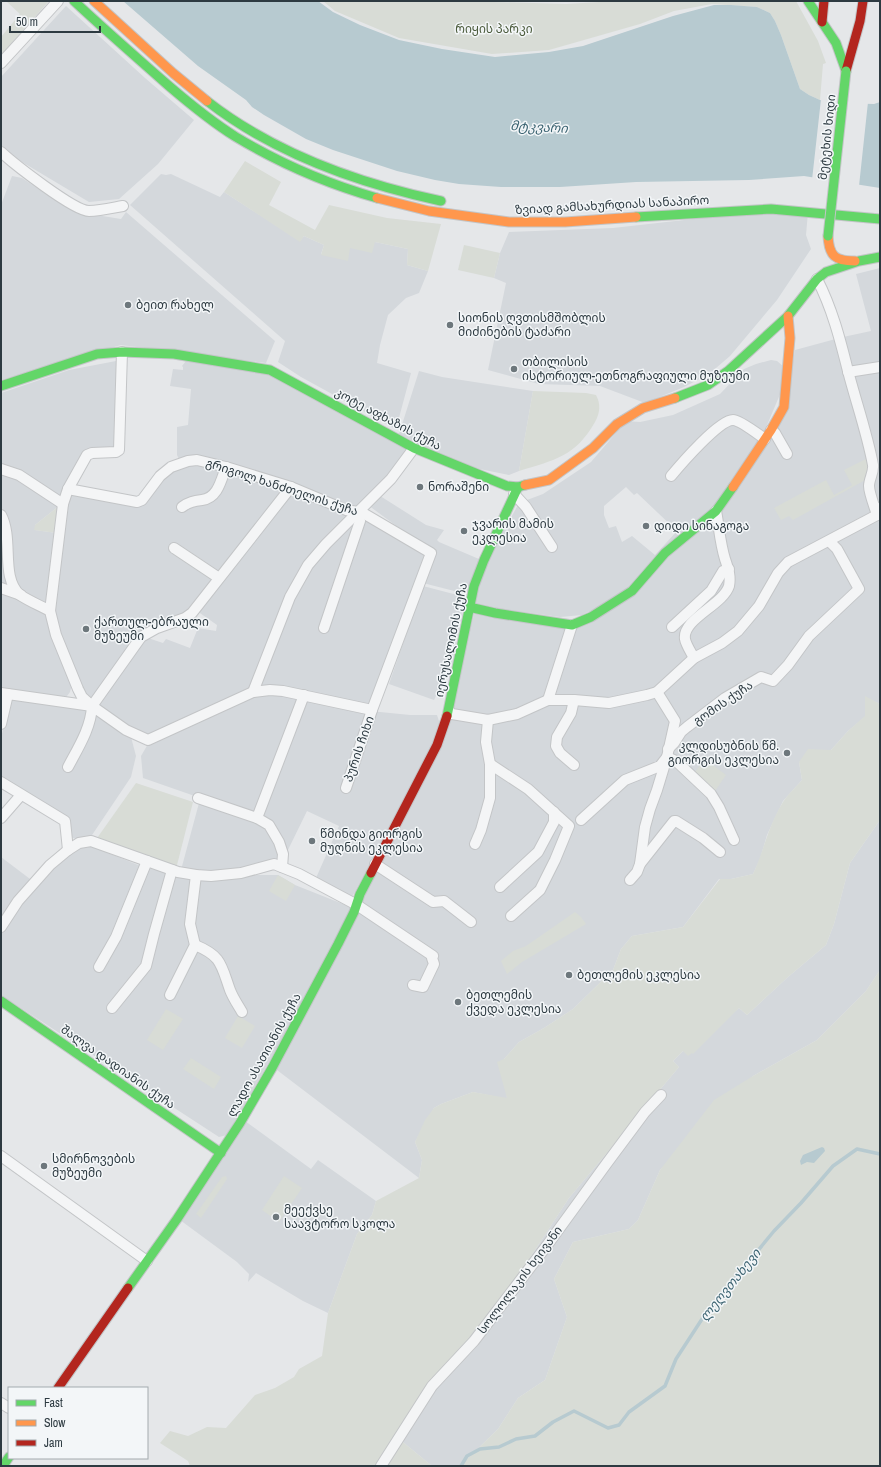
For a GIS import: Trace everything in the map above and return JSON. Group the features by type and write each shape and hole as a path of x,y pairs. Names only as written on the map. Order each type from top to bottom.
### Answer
{"main road":[{"name":"ზვიად გამსახურდიას სანაპირო","path":"74,1 134,56 192,105 235,136 264,153 302,172 353,191 380,199 429,211 509,222 565,222 771,209 880,219"},
{"path":"94,1 162,63 198,93 258,135 303,158 328,168 399,191 450,202"},
{"name":"მეტეხის ხიდი","path":"808,1 836,43 846,70 828,228 828,247 817,279"},
{"path":"822,22 824,1"},
{"path":"855,1 860,21"},
{"path":"846,70 860,21 863,1"},
{"path":"821,201 844,204"},
{"path":"828,247 831,254 843,262 880,257"},
{"path":"817,279 826,272 859,261"},
{"name":"კოტე აფხაზის ქუჩა","path":"1,386 97,354 122,352 174,354 270,370 414,448 516,491 549,480 594,448 617,424 643,408 686,395 708,385 728,371 788,316 817,279"},
{"path":"469,607 495,613 537,618 572,625 592,617 632,591 665,553 716,510 768,434 784,407 790,338 788,316"},
{"name":"იერუსალიმის ქუჩა","path":"449,711 469,607 479,573 516,491"},
{"name":"ლადო ასათიანის ქუჩა","path":"59,1387 221,1153 272,1068 338,944 357,905 360,894 437,745 449,711"},
{"name":"შალვა დადიანის ქუჩა","path":"1,1001 221,1153"}],"street":[{"path":"1,63 58,1"},
{"path":"1,152 13,163 69,203 87,211 123,206"},
{"path":"449,711 452,714 488,720 517,714 548,700 574,700 609,703 657,692 694,658 722,643 738,631 759,606 778,573 788,562 829,541 879,512 869,487 873,468 841,340 826,296 817,279"},
{"path":"122,352 119,450 116,452 92,453 87,455 68,489 63,504 50,610 56,635 82,697 92,706 126,730 148,740 253,692 270,690 283,691 372,710"},
{"path":"848,372 880,367"},
{"path":"670,476 714,431 730,421 736,420 768,434 774,433 787,454"},
{"path":"253,692 290,597 308,566 326,544 391,479 414,448"},
{"name":"გრიგოლ ხანძთელის ქუჩა","path":"68,489 137,502 142,500 160,476 171,467 180,463 197,460 226,467 291,487 346,510 363,513 431,552 372,710"},
{"path":"182,507 188,502 210,498 217,491 226,467"},
{"path":"1,469 19,475 63,504"},
{"path":"68,767 82,740 92,714 92,706 140,637 157,628 185,618 192,613 291,487"},
{"path":"516,491 552,547"},
{"path":"694,658 685,640 685,633 688,626 719,600 728,586 729,569 725,559 716,510"},
{"path":"324,628 360,521 357,513"},
{"path":"1,516 4,520 8,545 9,577 13,586 21,595"},
{"name":"გომის ქუჩა","path":"668,753 687,727 725,698 761,677 773,681 788,665 809,636 859,589 837,549 829,541"},
{"path":"174,548 219,578"},
{"path":"672,626 711,591 723,571 729,569"},
{"path":"1,588 21,595 50,610"},
{"path":"548,700 572,625"},
{"name":"გომის ქუჩა","path":"639,868 650,809 668,753 675,722 657,692"},
{"path":"1,724 4,693 92,706"},
{"path":"257,818 304,695"},
{"path":"574,700 571,713 557,737 556,746 560,754 574,765"},
{"name":"პურის ჩიხი","path":"346,788 372,710"},
{"path":"476,844 490,798 490,764 486,742 488,720"},
{"path":"581,820 626,780 660,766 668,753 711,794 719,807 734,840"},
{"path":"490,764 528,789 570,826 540,890 510,916"},
{"path":"1,782 65,821 68,850"},
{"path":"1,818 21,795"},
{"path":"198,798 257,818 269,825 280,842 283,854 282,867"},
{"path":"500,887 538,852 554,822 554,812"},
{"path":"630,880 674,821 703,838 720,852"},
{"path":"1,927 18,901 34,882 68,850 79,843 91,842 172,870 196,875 212,876 241,873 274,864 299,874 357,905 433,956 432,958 434,964 423,987 414,985"},
{"path":"99,966 116,937 147,861"},
{"path":"375,864 433,902 444,901 471,922"},
{"path":"112,1008 146,966 152,939 172,870"},
{"path":"170,995 195,945 190,924 196,875"},
{"path":"195,945 214,954 228,980 230,991 242,1012"},
{"name":"სოლოლაკის ხეივანი","path":"381,1466 432,1386 474,1341 645,1112 662,1095"},
{"path":"1,1156 147,1261"}],"shaded area":[{"path":"66,6 145,78 194,120 158,164 119,199 89,202 17,159 1,145 1,77"},
{"path":"161,174 171,174 220,197 224,192 300,241 304,236 324,245 321,254 375,242 408,249 407,265 428,271 419,293 406,298 388,315 377,363 411,373 396,429 301,377 278,362 285,341 130,205"},
{"path":"12,176 22,178 61,204 84,213 121,219 126,212 275,341 266,363 121,345 1,380 1,205"},
{"path":"808,212 806,235 811,249 777,300 730,356 709,374 684,387 645,403 600,386 539,384 488,370 506,283 494,278 500,253 509,232 613,228 720,216"},
{"path":"880,268 880,704 865,697 866,716 848,731 831,750 799,762 802,780 783,801 767,835 760,859 753,874 731,879 719,879 683,927 632,936 621,949 613,970 573,1009 519,1042 504,1059 507,1099 473,1092 434,1108 415,1142 422,1160 419,1178 273,1067 439,747 475,611 559,623 606,609 714,513 785,408 795,350 871,331 856,274"},
{"path":"771,360 777,361 783,366 781,392 759,444 717,503 631,590 582,615 560,617 474,605 486,563 519,503 543,494 591,462 626,421 640,422 673,415 720,394 744,369","holes":["626,487 634,495 637,493 677,531 655,555 632,536 622,542 616,526 609,528 604,515 604,506"]},
{"path":"116,361 116,450 93,450 62,499 1,468 1,393 69,370"},
{"path":"186,361 272,373 410,450 360,505 353,507 226,464 180,461 177,455 177,427 188,425 191,389 170,386 173,369 183,370 182,366"},
{"path":"419,371 442,377 533,391 519,471 509,475 460,465 399,434"},
{"path":"196,463 288,489 191,613 149,629 93,703 83,695 52,610 70,490 137,504 171,469"},
{"path":"1,473 19,478 60,505 35,525 35,530 57,533 49,606 21,591 14,583 1,511"},
{"path":"292,490 350,518 315,552 253,687 149,737 128,728 97,703 145,637 163,643 166,639 190,648 198,628 216,631 217,625 197,611"},
{"path":"377,494 426,525 444,530 437,540 439,542 479,559 469,593 462,593 423,583 433,553 368,505"},
{"path":"364,510 428,553 371,707 255,690 298,589 318,556"},
{"path":"1,530 8,579 45,610 50,633 72,684 70,692 64,700 1,689"},
{"path":"423,586 465,597 452,663 434,700 389,684"},
{"path":"262,693 300,699 255,817 143,778 141,756 148,744"},
{"path":"304,696 370,711 410,715 437,715 440,724 427,757 352,897 316,878 339,826 307,811 285,856 259,816"},
{"path":"10,698 91,709 131,737 136,756 131,777 90,838 78,840 66,835 64,819 1,780 1,738"},
{"path":"199,803 267,826 277,842 279,866 248,875 278,875 295,885 348,906 351,910 318,976 227,1135 219,1137 1,995 1,934 38,881 73,850 83,844 143,867 199,880 181,870"},
{"path":"880,820 880,970 866,991 817,1040 753,1076 660,1170 638,1220 629,1229 573,1242 554,1279 567,1317 545,1380 518,1398 498,1429 460,1466 432,1466 398,1438 432,1386 511,1293 533,1253 569,1198 679,1067 673,1061 683,1051 739,1008 747,1015 788,977 826,945 834,924 850,863"},
{"path":"1,857 30,879 1,918"},
{"name":"მეექვსე საავტორო სკოლა","path":"245,1121 311,1169 318,1160 376,1201 372,1215 357,1234 328,1313 303,1301 256,1273 248,1282 249,1274 237,1262 180,1220"}],"green space":[{"path":"6,1 49,1 1,55 1,37 20,14"},
{"name":"რიყის პარკი","path":"323,1 461,1 566,4 616,1 796,1 818,41 826,63 823,64 820,100 800,89 775,21 770,13 757,7 712,4 674,11 640,24 549,50 492,54 399,38 335,11"},
{"path":"245,161 281,182 269,205 315,230 329,205 387,218 441,224 428,271 407,265 408,249 375,242 372,253 350,248 348,261 321,255 324,245 304,236 300,242 224,192"},
{"path":"464,245 500,253 494,278 458,270"},
{"path":"533,391 586,393 596,395 599,402 599,412 595,422 580,443 563,456 519,471"},
{"path":"866,459 870,470 867,479 793,520 789,516 781,520 774,508 826,480 834,495 852,485 844,470"},
{"path":"60,505 57,533 34,530 35,525"},
{"path":"865,696 880,704 880,820 850,863 834,924 826,945 788,977 747,1015 739,1008 693,1054 692,1053 688,1056 683,1051 673,1061 679,1067 569,1198 533,1253 511,1293 432,1386 398,1438 432,1466 190,1466 188,1461 160,1443 170,1431 188,1436 207,1427 226,1428 255,1395 275,1388 294,1377 299,1369 322,1356 328,1313 357,1234 372,1215 376,1201 419,1178 422,1160 415,1142 425,1120 434,1108 473,1092 507,1098 497,1062 504,1059 519,1042 573,1009 613,970 621,949 632,936 683,927 720,879 731,879 753,874 778,810 787,796 802,780 799,762 808,749 831,750 848,731 865,716"},
{"path":"705,759 726,775 713,794 694,773"},
{"path":"136,783 193,802 176,869 95,841"},
{"path":"278,875 295,885 286,901 269,891"},
{"path":"575,912 586,924 522,962 507,974 501,961 513,951 526,946"},
{"path":"880,970 880,1466 460,1466 498,1429 518,1398 545,1380 567,1317 554,1279 573,1242 629,1229 638,1220 660,1170 714,1100 817,1040 866,991"},
{"path":"166,1009 183,1019 163,1050 147,1040"},
{"path":"238,1016 255,1026 242,1048 225,1038"},
{"path":"191,1058 221,1077 214,1089 183,1069"},
{"path":"226,1176 227,1179 201,1218 196,1214 222,1177"},
{"path":"284,1176 302,1188 279,1222 262,1210"}],"water":[{"name":"მტკვარი","path":"123,1 318,1 333,12 360,25 399,40 442,49 495,57 549,52 583,46 673,16 714,5 757,7 770,13 775,21 800,89 820,100 840,103 874,104 880,102 880,188 804,176 749,180 636,182 560,187 501,187 459,184 397,171 333,150 306,139 264,115 252,107 246,100 198,66"},
{"path":"822,1147 825,1151 814,1163 807,1162 801,1165 800,1161 803,1155"}],"pier":[{"path":"821,99 868,102 859,186 812,180"}],"waterway":[{"name":"ლეღვთახევი","path":"461,1466 467,1456 480,1449 499,1447 516,1439 535,1436 553,1422 574,1411 608,1428 619,1425 629,1412 665,1386 676,1359 704,1316 774,1231 833,1166 857,1149 880,1154"}],"traffic: fast":[{"path":"74,1 177,93 201,113 236,137 270,156 323,180 377,198"},
{"path":"808,1 836,43 846,71"},
{"path":"828,236 846,71"},
{"path":"207,101 233,120 260,136 318,164 379,185 441,201"},
{"path":"636,217 771,209 880,219"},
{"path":"675,398 708,385 728,371 788,316 817,279 826,272 859,261 880,257"},
{"path":"1,386 97,354 122,352 174,354 270,370 414,448 507,486 518,487 525,485"},
{"path":"447,716 474,586 484,560 518,487"},
{"path":"469,607 495,613 572,625 591,617 632,591 665,553 716,511 733,487"},
{"path":"128,1288 177,1219 240,1123 272,1068 338,944 371,873"},
{"path":"1,1001 221,1153"},
{"path":"3,1466 8,1458"}],"traffic: slow":[{"path":"94,1 173,73 207,101"},
{"path":"377,198 429,211 509,222 565,222 636,217"},
{"path":"828,236 830,248 834,256 842,260 855,261"},
{"path":"733,487 771,430 784,407 790,338 788,316"},
{"path":"525,485 549,480 593,448 617,424 643,408 675,398"}],"traffic: jam":[{"path":"822,22 824,1"},
{"path":"846,71 860,21 863,1"},
{"path":"371,873 437,745 447,716"},
{"path":"59,1387 128,1288"}],"place":[{"name":"ბეით რახელ","path":"128,305"},
{"name":"სიონის ღვთისმშობლის მიძინების ტაძარი","path":"450,325"},
{"name":"თბილისის ისტორიულ-ეთნოგრაფიული მუზეუმი","path":"514,369"},
{"name":"ნორაშენი","path":"420,487"},
{"name":"დიდი სინაგოგა","path":"646,526"},
{"name":"ჯვარის მამის ეკლესია","path":"464,531"},
{"name":"ქართულ-ებრაული მუზეუმი","path":"86,629"},
{"name":"კლდისუბნის წმ. გიორგის ეკლესია","path":"787,753"},
{"name":"წმინდა გიორგის მუღნის ეკლესია","path":"312,841"},
{"name":"ბეთლემის ეკლესია","path":"569,975"},
{"name":"ბეთლემის ქვედა ეკლესია","path":"458,1002"},
{"name":"სმირნოვების მუზეუმი","path":"44,1166"},
{"name":"მეექვსე საავტორო სკოლა","path":"276,1217"}]}
